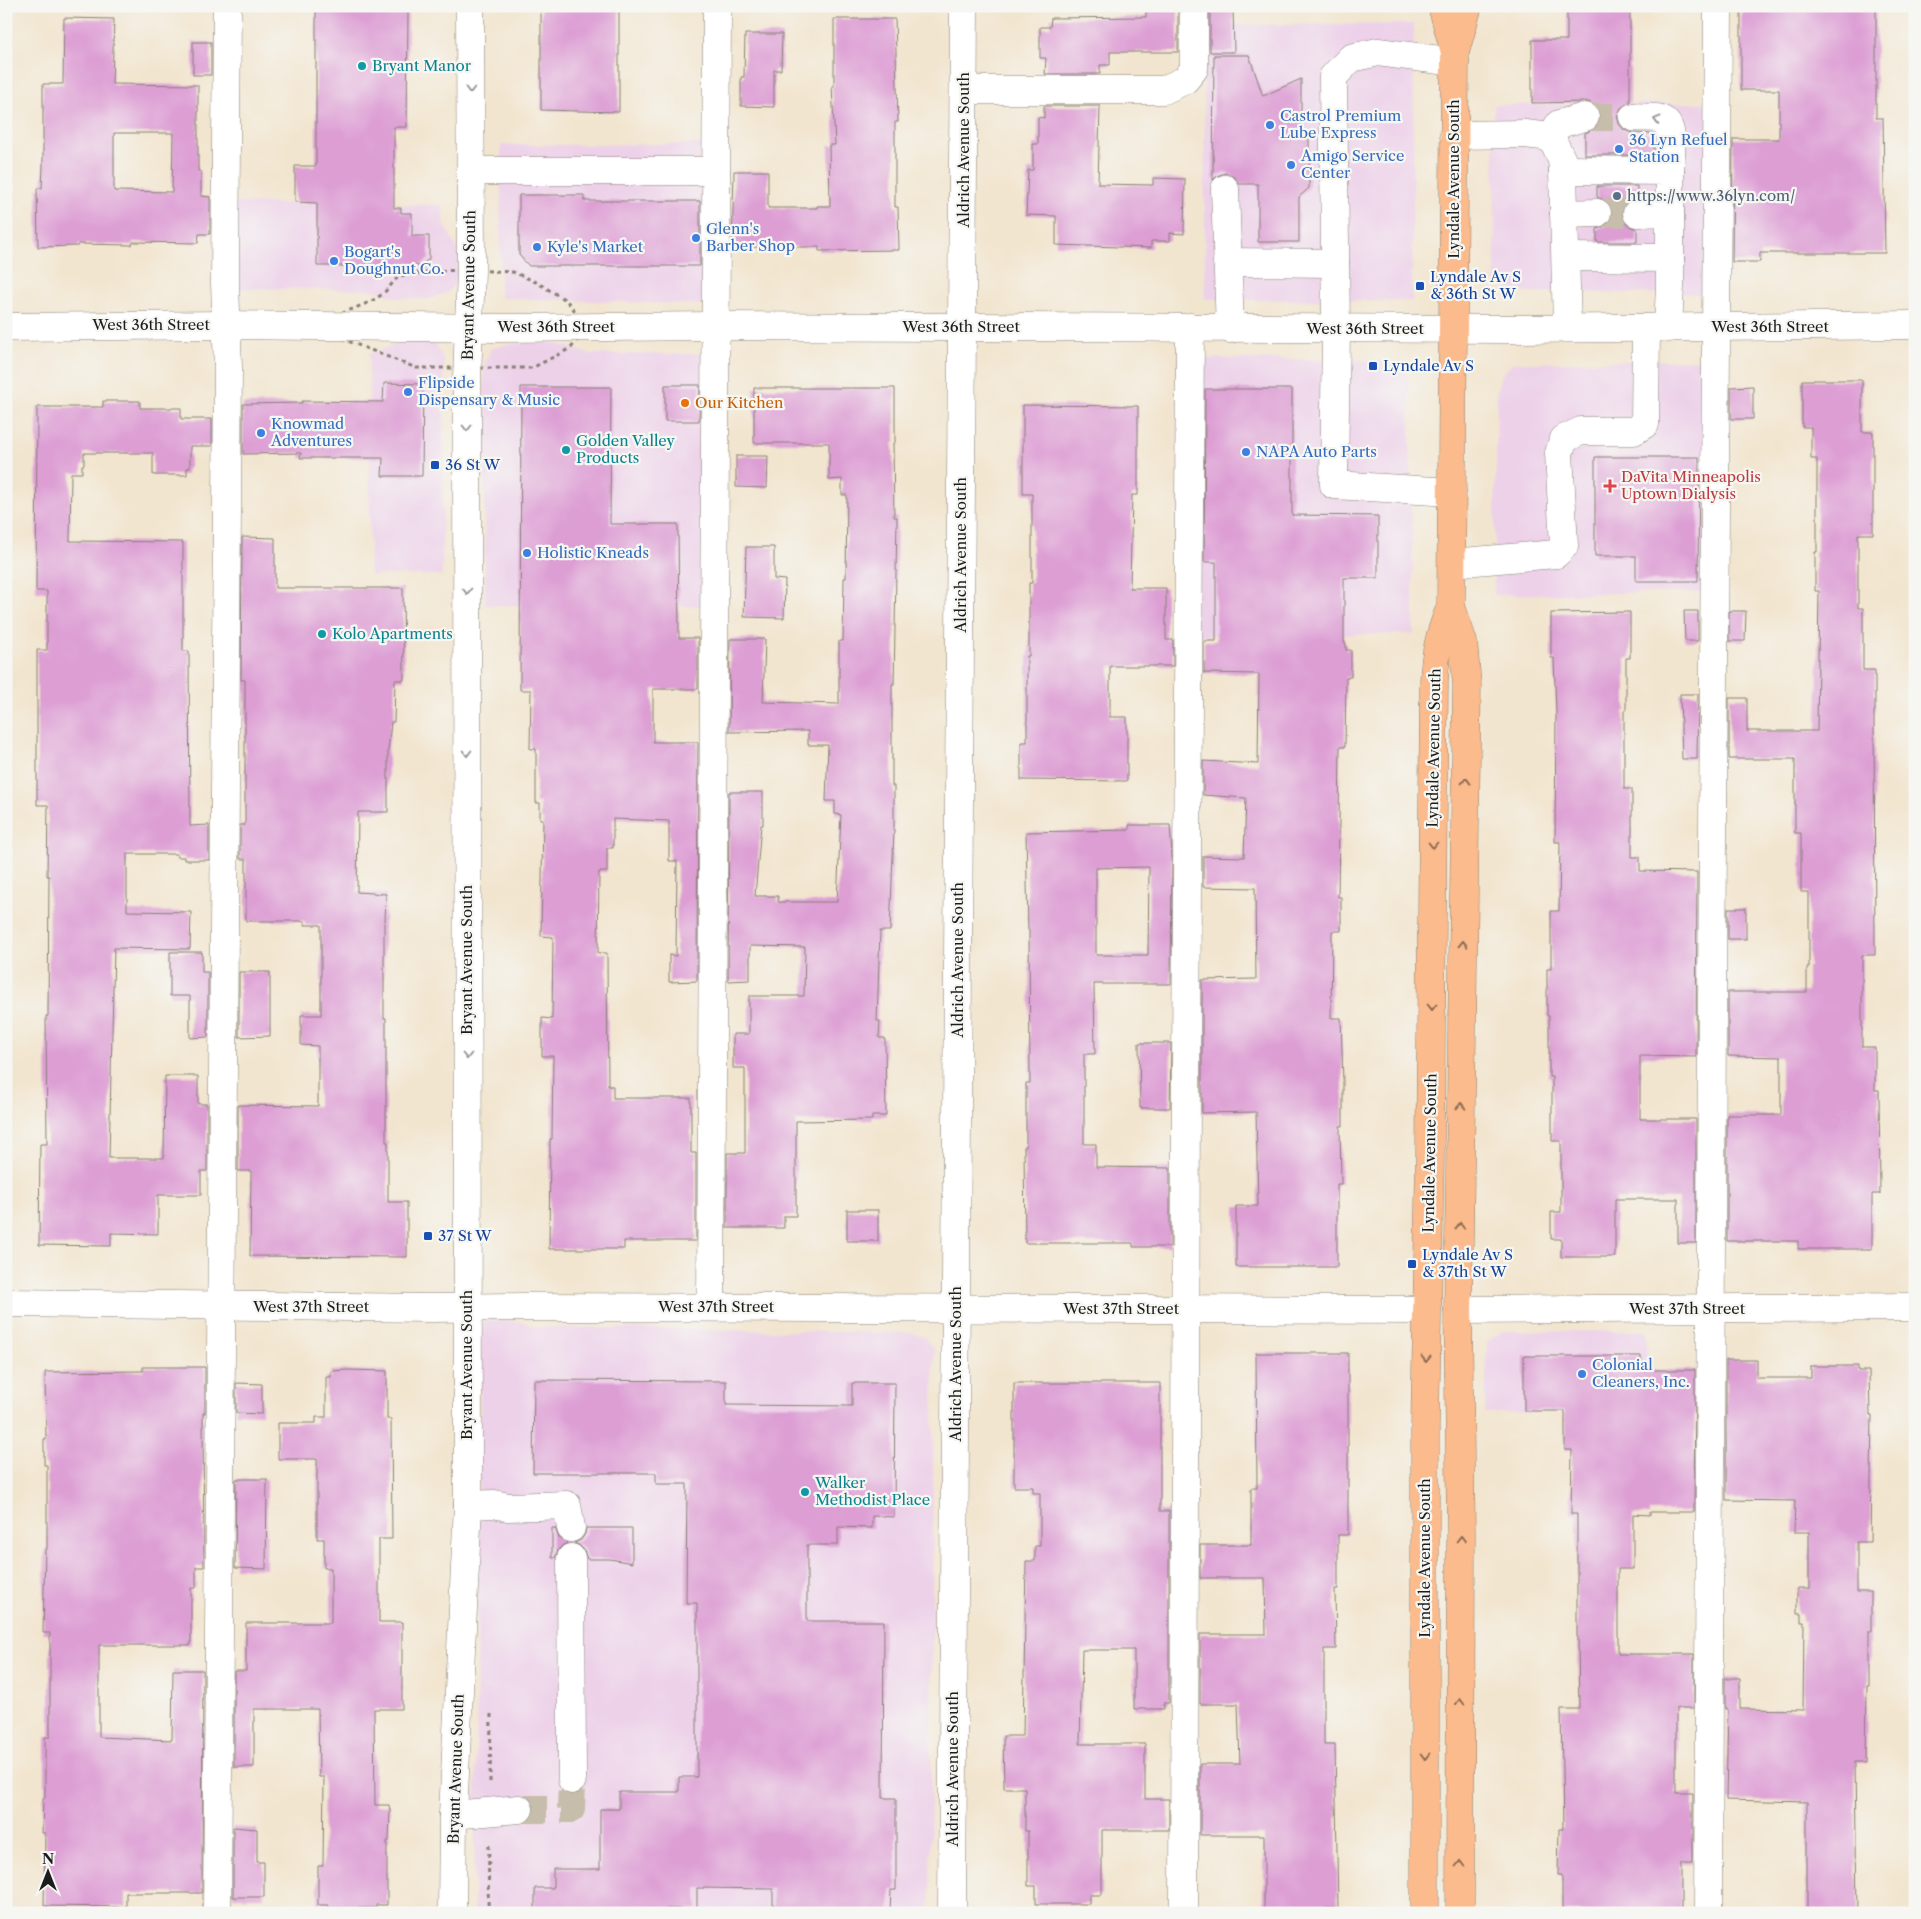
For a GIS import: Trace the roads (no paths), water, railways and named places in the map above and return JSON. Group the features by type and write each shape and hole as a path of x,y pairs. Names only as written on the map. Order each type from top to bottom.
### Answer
{"main road":[{"name":"Lyndale Avenue South","path":"1442,6 1455,57"},
{"name":"Lyndale Avenue South","path":"1460,1913 1461,1534 1458,1310 1467,684 1463,642 1451,606 1455,57 1468,6"},
{"name":"Lyndale Avenue South","path":"1425,1913 1426,1310 1430,1153 1434,681 1437,644 1451,606"}],"street":[{"path":"217,1913 228,368 225,283 227,6"},
{"name":"Bryant Avenue South","path":"452,1913 453,1816 468,1505 467,378 469,327 470,6"},
{"path":"711,1307 717,6"},
{"name":"Aldrich Avenue South","path":"952,1913 964,6"},
{"path":"964,90 1164,90 1185,80 1194,69 1194,6"},
{"path":"1708,1913 1718,6"},
{"path":"1452,492 1334,485 1336,329 1332,77 1351,58 1378,52 1455,57"},
{"path":"1551,137 1559,124 1585,117"},
{"path":"1452,563 1556,554 1564,546 1559,453 1564,439 1581,431 1634,431 1645,424 1657,328 1670,258 1671,131 1668,124 1659,118 1633,117"},
{"path":"1454,135 1526,134 1551,137"},
{"path":"1551,137 1562,160 1563,170 1567,328"},
{"path":"1563,170 1670,171"},
{"path":"470,171 716,171"},
{"path":"1225,189 1230,329"},
{"path":"1637,213 1670,212"},
{"path":"1564,214 1597,213"},
{"path":"1566,257 1670,258"},
{"path":"1227,262 1335,262"},
{"name":"West 36th Street","path":"6,327 226,325 963,328 1190,326 1230,329 1453,329 1915,326"},
{"path":"1184,1913 1190,326"},
{"name":"West 37th Street","path":"6,1304 467,1308 711,1307 1426,1310"},
{"name":"West 37th Street","path":"1458,1310 1915,1307"},
{"path":"468,1505 494,1504 508,1507 567,1505 571,1528"},
{"path":"571,1558 572,1780"},
{"path":"453,1816 519,1810"}],"tunnel":[{"path":"1585,117 1633,117"},
{"path":"1597,213 1637,213"},
{"path":"519,1809 571,1809 572,1780"}],"place":[{"name":"Bryant Manor","path":"362,66"},
{"name":"Castrol Premium Lube Express","path":"1270,125"},
{"name":"36 Lyn Refuel Station","path":"1619,149"},
{"name":"Amigo Service Center","path":"1291,165"},
{"name":"https://www.36lyn.com/","path":"1617,196"},
{"name":"Glenn's Barber Shop","path":"696,238"},
{"name":"Kyle's Market","path":"537,247"},
{"name":"Bogart's Doughnut Co.","path":"334,261"},
{"name":"Lyndale Av S & 36th St W","path":"1420,286"},
{"name":"Lyndale Av S","path":"1373,366"},
{"name":"Flipside Dispensary & Music","path":"408,392"},
{"name":"Our Kitchen","path":"685,403"},
{"name":"Knowmad Adventures","path":"261,433"},
{"name":"Golden Valley Products","path":"566,450"},
{"name":"NAPA Auto Parts","path":"1246,452"},
{"name":"36 St W","path":"435,465"},
{"name":"DaVita Minneapolis Uptown Dialysis","path":"1610,486"},
{"name":"Holistic Kneads","path":"527,553"},
{"name":"Kolo Apartments","path":"322,634"},
{"name":"37 St W","path":"428,1236"},
{"name":"Lyndale Av S & 37th St W","path":"1412,1264"},
{"name":"Colonial Cleaners, Inc.","path":"1582,1374"},
{"name":"Walker Methodist Place","path":"805,1492"}]}
